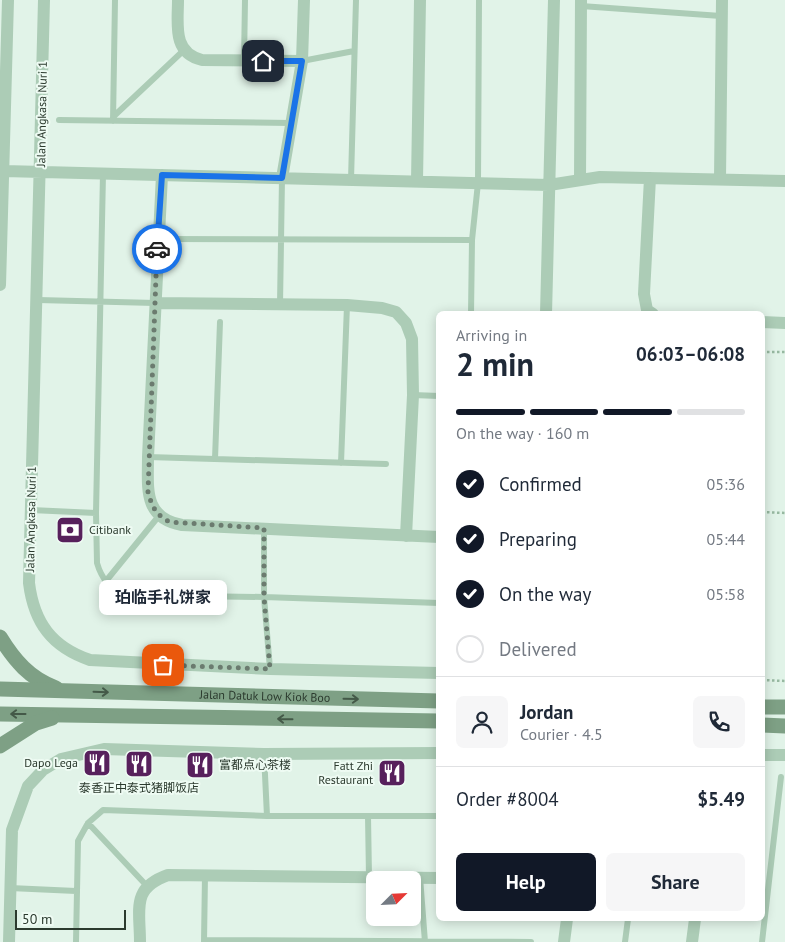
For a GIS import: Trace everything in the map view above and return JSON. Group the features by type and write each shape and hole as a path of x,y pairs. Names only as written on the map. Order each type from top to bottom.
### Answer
{"main road":[{"path":"0,637 13,659 40,682 64,691"},
{"name":"Jalan Datuk Low Kiok Boo","path":"0,689 436,701"},
{"path":"765,707 785,707"},
{"name":"Jalan Datuk Low Kiok Boo","path":"0,714 436,721"},
{"path":"0,746 36,723 62,714"},
{"path":"765,725 785,726"}],"street":[{"path":"0,286 4,172 2,139 8,0"},
{"name":"Jalan Angkasa Nuri 1","path":"44,0 38,300 29,583 32,604 40,622 55,641 71,654 90,660 110,663 270,669 436,672"},
{"path":"178,0 178,28 183,50 192,58 202,60 302,61"},
{"path":"282,178 302,61 304,0"},
{"path":"417,181 420,0"},
{"path":"546,311 554,0"},
{"path":"720,180 722,0"},
{"path":"580,180 581,3"},
{"path":"4,172 549,184 600,177 785,181"},
{"path":"162,175 157,239 148,457 148,492 158,517 182,524 436,537"},
{"path":"648,311 644,294 650,178"},
{"path":"155,303 347,306 382,308 396,312 406,323 412,339 413,395 406,536"},
{"path":"765,322 785,323"},
{"path":"9,942 12,830 28,786 43,770 61,759 104,749 264,754 436,753"},
{"path":"765,755 785,756"},
{"path":"140,942 141,893 146,885 168,875 366,877"},
{"path":"421,877 436,878"},
{"path":"564,942 568,921"},
{"path":"692,942 695,921"}],"lane":[{"path":"113,119 115,0"},
{"path":"244,61 245,0"},
{"path":"350,180 356,0"},
{"path":"471,311 472,240 478,183 479,0"},
{"path":"581,3 721,16"},
{"path":"113,119 183,50"},
{"path":"302,61 354,51"},
{"path":"59,120 113,119 291,123"},
{"path":"103,174 102,302 96,513 97,563 113,591 125,595 264,597 436,604"},
{"path":"280,305 282,178"},
{"path":"157,239 472,240"},
{"path":"38,300 155,303"},
{"path":"341,463 347,306"},
{"path":"214,459 220,322"},
{"path":"413,395 436,396"},
{"path":"148,457 386,464"},
{"path":"31,510 96,513"},
{"path":"106,581 158,517"},
{"path":"264,528 264,597 270,669"},
{"path":"264,754 267,816"},
{"path":"765,916 781,777"},
{"path":"76,942 78,840 88,824 100,812 108,809 267,816 436,816"},
{"path":"368,816 369,871"},
{"path":"88,824 146,885"},
{"path":"205,875 204,941 531,942"},
{"path":"10,888 76,891"},
{"path":"421,890 425,941"},
{"path":"625,942 628,921"},
{"path":"762,942 764,921"}],"path":[{"path":"765,352 785,352"},
{"path":"765,512 785,513"},
{"path":"765,680 785,681"}],"way so far":[{"path":"157,249 148,492 158,517 170,522 264,528 264,597 270,669 163,665"}],"place":[{"name":"Citibank","path":"70,530"},
{"name":"珀临手礼饼家","path":"163,665"},
{"name":"Dapo Lega","path":"97,763"},
{"name":"泰香正中泰式猪脚饭店","path":"139,764"},
{"name":"富都点心茶楼","path":"200,765"},
{"name":"Fatt Zhi Restaurant","path":"392,773"}],"route":[{"path":"157,249 162,175 282,178 302,61 263,61"}]}
